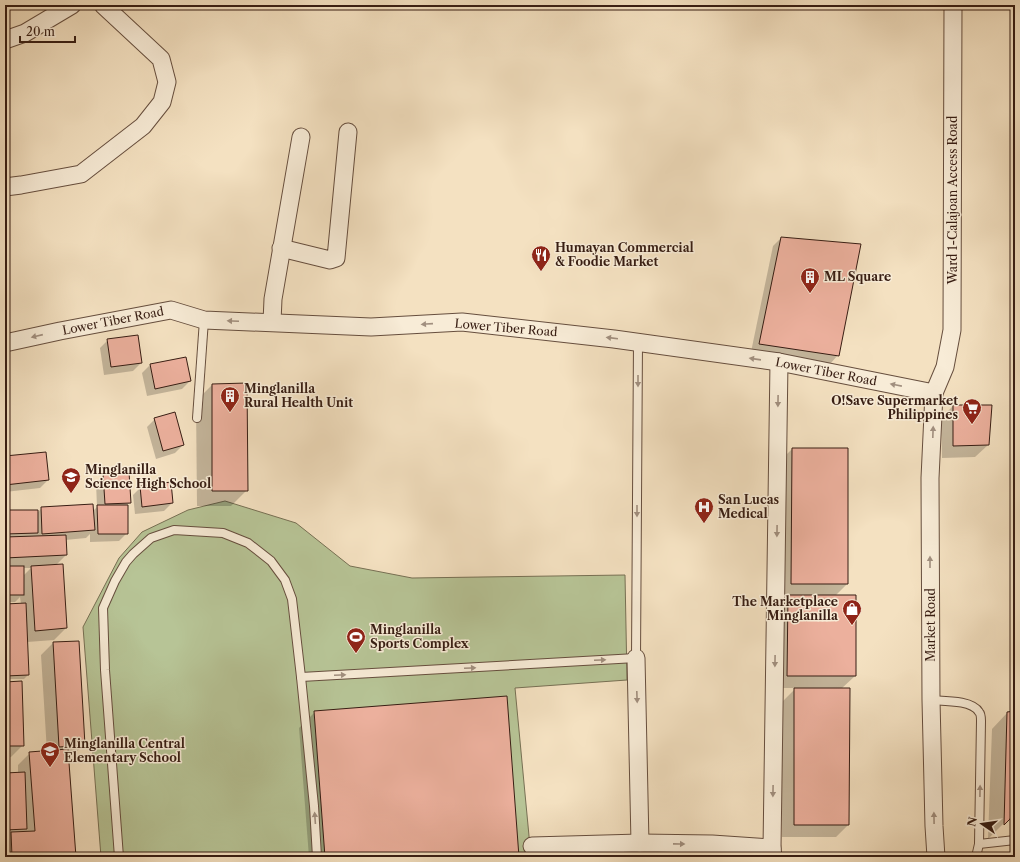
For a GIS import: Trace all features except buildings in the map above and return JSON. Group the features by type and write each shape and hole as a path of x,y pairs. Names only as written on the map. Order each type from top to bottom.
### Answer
{"street":[{"path":"5,40 25,33 72,5"},
{"path":"5,187 81,174 144,126 162,102 167,82 161,59 103,5"},
{"name":"Ward 1-Calajoan Access Road","path":"934,393 945,367 952,330 952,5"},
{"path":"281,248 330,260 336,258 348,132"},
{"path":"272,322 273,298 301,137"},
{"name":"Lower Tiber Road","path":"5,343 171,310 204,320 371,327 462,322 614,338 779,362 934,393"},
{"path":"532,846 640,843 712,844 772,852 779,362"},
{"name":"Market Road","path":"934,393 930,478 931,700 936,857"},
{"path":"636,658 640,843"}],"lane":[{"path":"197,418 204,320"},
{"path":"301,677 636,658 638,342"},
{"path":"119,857 103,608 115,581 126,562 151,538 174,530 224,533 248,543 271,561 285,580 292,599 314,806 317,857"},
{"path":"931,700 968,703 980,712 979,844 976,857"},
{"path":"979,844 1015,840"}],"green space":[{"name":"Minglanilla Sports Complex","path":"225,501 296,523 350,566 412,578 625,575 627,680 515,688 531,857 101,857 83,627 119,558 142,532 188,510"}],"place":[{"name":"Humayan Commercial & Foodie Market","path":"541,272"},
{"name":"ML Square","path":"810,294"},
{"name":"Minglanilla Rural Health Unit","path":"230,413"},
{"name":"O!Save Supermarket Philippines","path":"972,425"},
{"name":"Minglanilla Science High School","path":"71,494"},
{"name":"San Lucas Medical","path":"704,524"},
{"name":"The Marketplace Minglanilla","path":"852,626"},
{"name":"Minglanilla Sports Complex","path":"356,654"},
{"name":"Minglanilla Central Elementary School","path":"50,768"}]}
